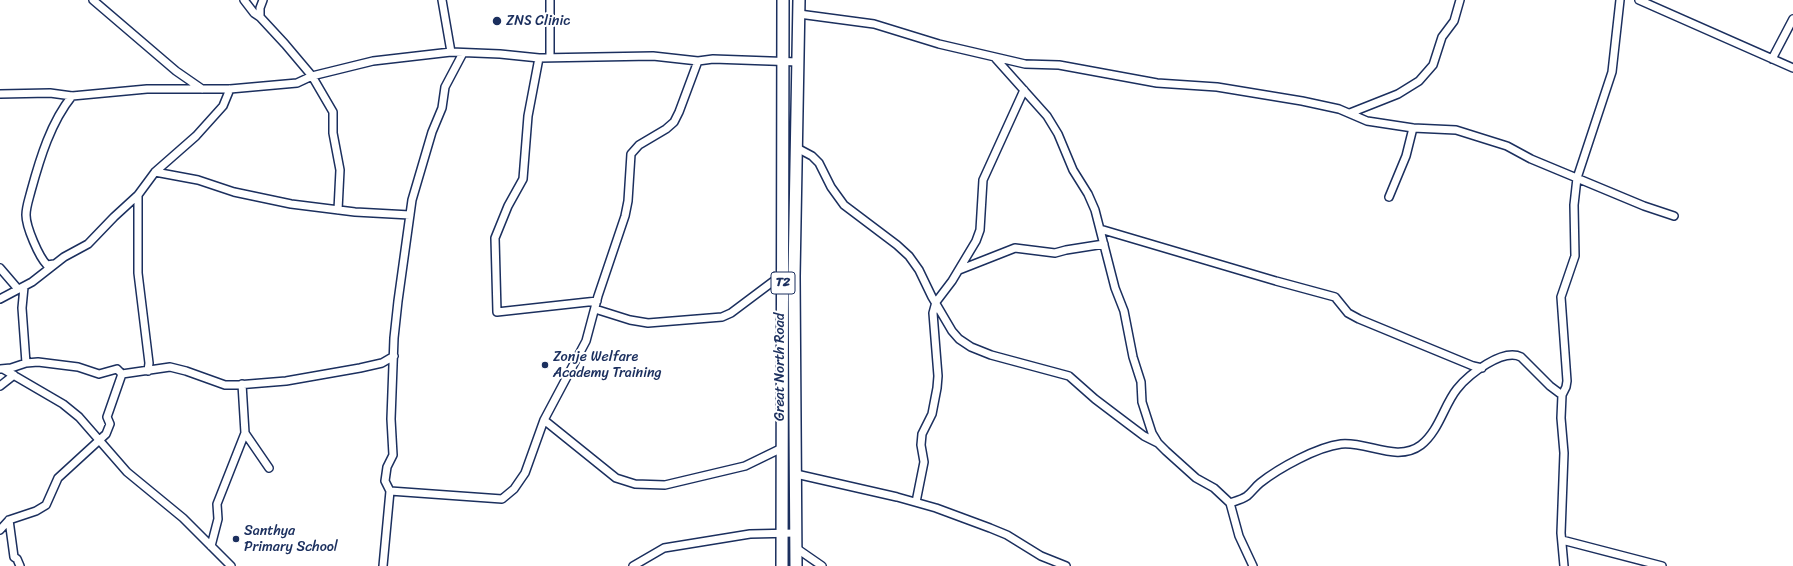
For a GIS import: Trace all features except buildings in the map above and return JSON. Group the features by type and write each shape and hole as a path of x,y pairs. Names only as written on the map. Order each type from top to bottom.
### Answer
{"highway":[{"name":"Great North Road","path":"782,566 783,0"},
{"name":"Great North Road","path":"796,566 794,276 799,0"}],"street":[{"path":"244,0 254,13 260,17 312,76 333,112 333,133 340,170 338,210"},
{"path":"260,17 260,8 263,0"},
{"path":"442,0 450,52"},
{"path":"550,0 550,58"},
{"path":"1350,113 1398,94 1419,81 1433,65 1442,37 1454,21 1460,0"},
{"path":"1564,566 1562,540 1564,479 1561,418 1562,395 1567,381 1561,297 1575,256 1574,205 1577,178 1612,72 1620,0"},
{"path":"1639,0 1793,68"},
{"path":"96,1 176,71 202,89"},
{"path":"799,14 874,24 939,44 996,59 1025,64 1058,65 1157,83 1217,87 1302,100 1350,113 1367,121 1413,128 1456,130 1507,146 1531,159 1644,206 1674,216"},
{"path":"1772,59 1793,19"},
{"path":"0,94 50,93 72,96 147,89 230,89 297,83 312,76 373,61 450,52 500,54 539,58 653,56 698,61 713,59 798,62"},
{"path":"383,566 390,491 386,481 387,467 393,455 391,418 398,301 410,216 422,164 432,132 442,108 446,87 463,53"},
{"path":"539,58 528,116 523,179 508,206 495,238 498,312 597,301"},
{"path":"996,59 1047,116 1058,134 1073,170 1085,188 1095,210 1115,288 1124,311 1133,357 1141,382 1142,402 1146,418 1158,443"},
{"path":"390,491 502,499 514,489 525,473 544,420 586,341 597,301 625,216 628,201 632,154 639,145 666,129 674,122 680,112 698,61"},
{"path":"0,299 21,288 64,257 88,244 138,195 155,172 196,136 223,106 230,89"},
{"path":"916,502 924,462 921,445 922,434 932,414 937,394 938,376 933,313 936,302 970,253 980,230 983,180 1024,90"},
{"path":"57,263 47,265 42,260 29,228 26,215 37,170 54,126 63,107 72,96"},
{"path":"1389,197 1406,156 1413,128"},
{"path":"797,148 812,156 819,163 831,187 844,205 897,245 908,256 919,270 952,331 966,344 991,355 1069,376 1128,424 1144,436 1158,443 1196,478 1214,488 1230,503 1238,536 1253,566"},
{"path":"155,172 198,180 234,192 291,204 338,210 410,216"},
{"path":"138,195 138,273 149,363 148,371"},
{"path":"1100,229 1335,297 1348,313 1359,319 1473,366 1482,368"},
{"path":"959,270 1015,248 1054,253 1104,244"},
{"path":"0,268 21,288 26,363"},
{"path":"595,309 630,320 648,323 722,317 730,313 782,274"},
{"path":"1230,503 1246,497 1259,483 1285,466 1328,448 1342,444 1390,451 1405,451 1421,445 1430,434 1457,389 1482,368 1508,354 1516,354 1533,367 1550,386 1562,395"},
{"path":"122,374 170,367 225,385 242,384 286,381 322,375 375,365 394,356"},
{"path":"1,369 11,368 26,363 55,363 78,367 100,374 117,369 122,374"},
{"path":"1,369 63,404 80,417 127,472 183,518 231,566"},
{"path":"0,530 9,520 31,513 46,505 58,478 106,434 110,424 107,417 122,374"},
{"path":"0,386 14,375"},
{"path":"211,546 218,518 217,504 245,433 242,384"},
{"path":"544,420 608,473 625,482 641,485 665,485 744,466 782,448"},
{"path":"245,433 270,468"},
{"path":"796,474 916,502 1007,535 1041,556 1066,566"},
{"path":"9,520 14,556 18,559 20,566"},
{"path":"633,566 664,548 750,534 796,533"},
{"path":"1562,540 1662,566"},
{"path":"796,548 822,566"}],"place":[{"name":"ZNS Clinic","path":"497,21"},
{"name":"Zonje Welfare Academy Training","path":"545,365"},
{"name":"Santhya Primary School","path":"236,539"}]}
